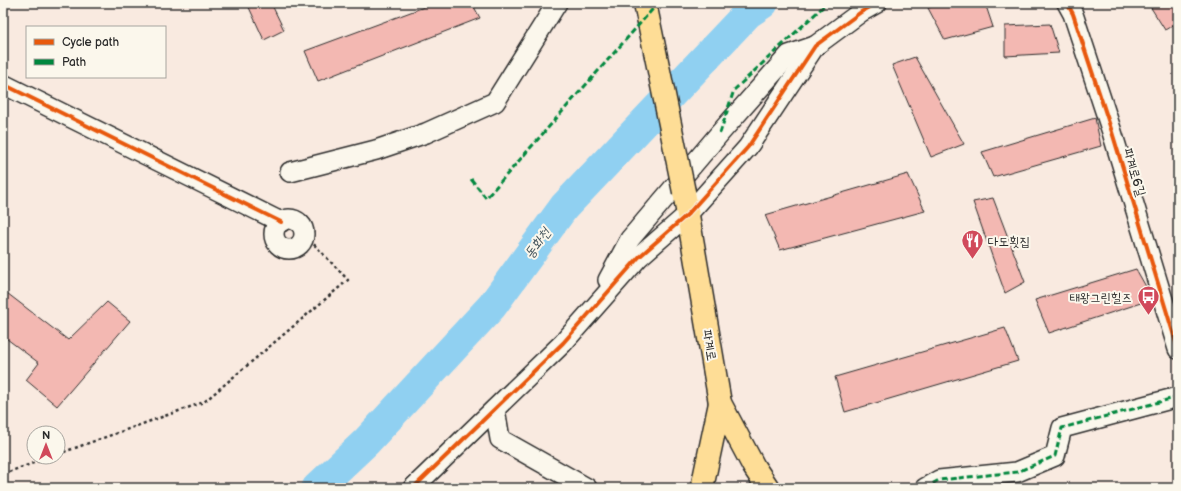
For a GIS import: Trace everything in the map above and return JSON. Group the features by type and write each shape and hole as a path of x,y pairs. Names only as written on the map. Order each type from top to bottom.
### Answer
{"main road":[{"name":"파계로","path":"645,3 684,192 720,403 754,467 768,488"},
{"path":"702,488 720,403"}],"street":[{"path":"290,172 376,150 426,133 495,102 558,3"},
{"path":"591,312 630,239 720,133 789,55 815,46 877,3"},
{"name":"파계로6길","path":"1067,3 1073,14 1112,132 1178,349"},
{"path":"413,488 563,343 639,257 688,214 748,147 815,46"},
{"path":"3,84 280,222 275,229 274,238 276,242 284,248 288,249 297,246 303,238 303,233"},
{"path":"924,488 939,480 1017,472 1055,456 1062,428 1178,397"},
{"path":"495,408 500,439 587,488"}],"path":[{"path":"66,451 204,402 348,280 303,233"},
{"path":"3,474 28,465"}],"building":[{"path":"247,3 271,3 284,30 264,40"},
{"path":"435,3 472,3 480,18 318,81 305,51"},
{"path":"941,3 985,3 993,27 945,40 928,8"},
{"path":"1148,3 1178,3 1178,22 1165,30"},
{"path":"1050,24 1059,53 1005,56 1005,26"},
{"path":"915,57 964,144 931,157 892,65"},
{"path":"1095,118 1101,146 993,177 982,152"},
{"path":"908,174 925,211 780,250 765,215"},
{"path":"3,184 7,187 3,192"},
{"path":"993,198 1025,282 1005,293 973,202"},
{"path":"1136,269 1153,299 1049,333 1035,300"},
{"path":"3,290 68,340 107,302 130,321 57,406 26,380 39,363 3,336"},
{"path":"1005,328 1018,361 845,412 835,377"}],"waterway":[{"path":"745,3 748,13"},
{"name":"동화천","path":"317,488 366,442 492,306 564,207 748,13 763,3"}],"marked path":[{"path":"471,179 486,198 658,3"},
{"path":"720,133 734,90 827,3"},
{"path":"925,488 939,480 1017,472 1055,456 1062,428 1178,397"}],"cycle path":[{"path":"413,488 563,343 639,257 688,214 748,147 815,46 861,12 877,3"},
{"path":"1067,3 1073,14 1112,132 1178,349"},
{"path":"3,84 281,222"}],"place":[{"name":"다도횟집","path":"972,260"},
{"name":"태왕그린힐즈","path":"1148,316"}]}
